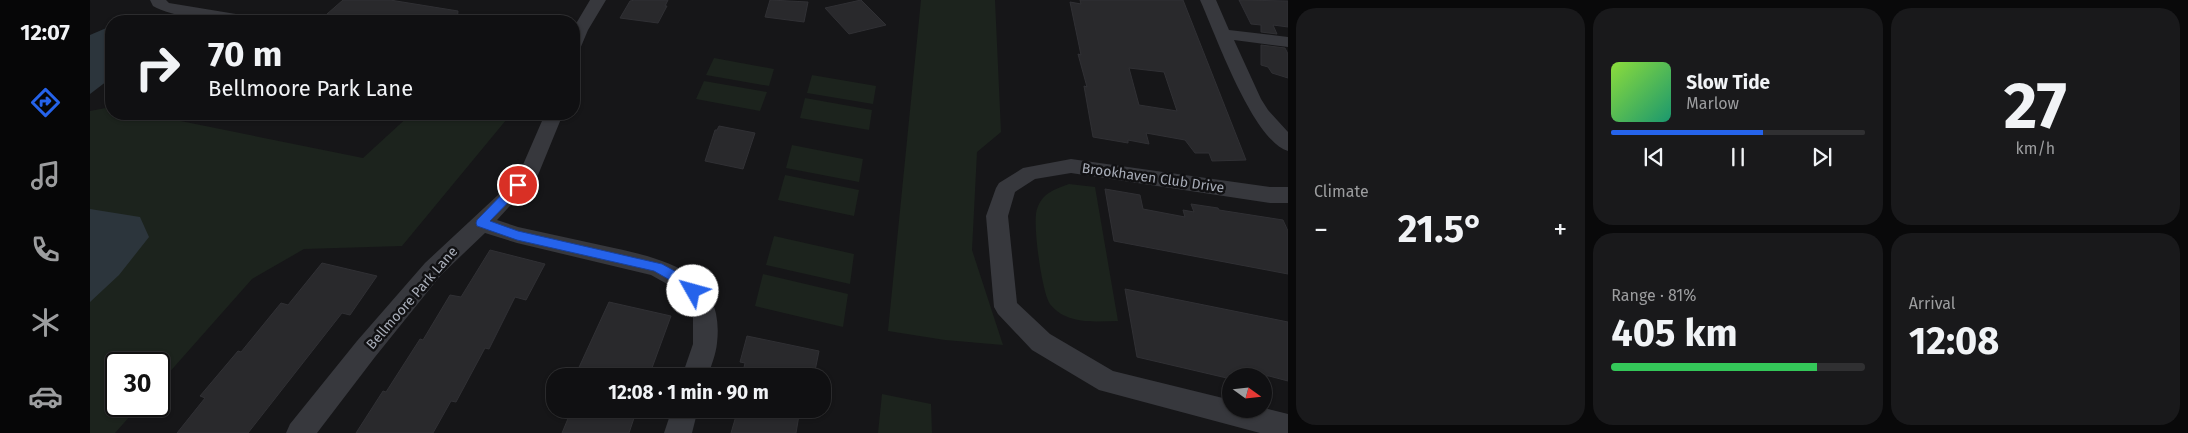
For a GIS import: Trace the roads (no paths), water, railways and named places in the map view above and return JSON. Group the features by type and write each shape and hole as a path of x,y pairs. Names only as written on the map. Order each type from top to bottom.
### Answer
{"street":[{"path":"158,0 158,3 165,7 212,15"},
{"path":"580,30 598,0"},
{"path":"1208,0 1252,100 1261,114 1288,144"},
{"path":"1224,34 1288,42"},
{"name":"Bellmoore Park Lane","path":"300,433 366,349 433,269 505,200 531,170 552,120"},
{"name":"Brookhaven Club Drive","path":"1288,195 1270,195 1071,166 1030,173 1006,188 997,216 1006,307 1041,342 1108,382 1288,427"},
{"path":"482,223 517,235 657,267 686,283 700,300 705,318 705,344 698,368"},
{"path":"678,433 682,418"}]}
